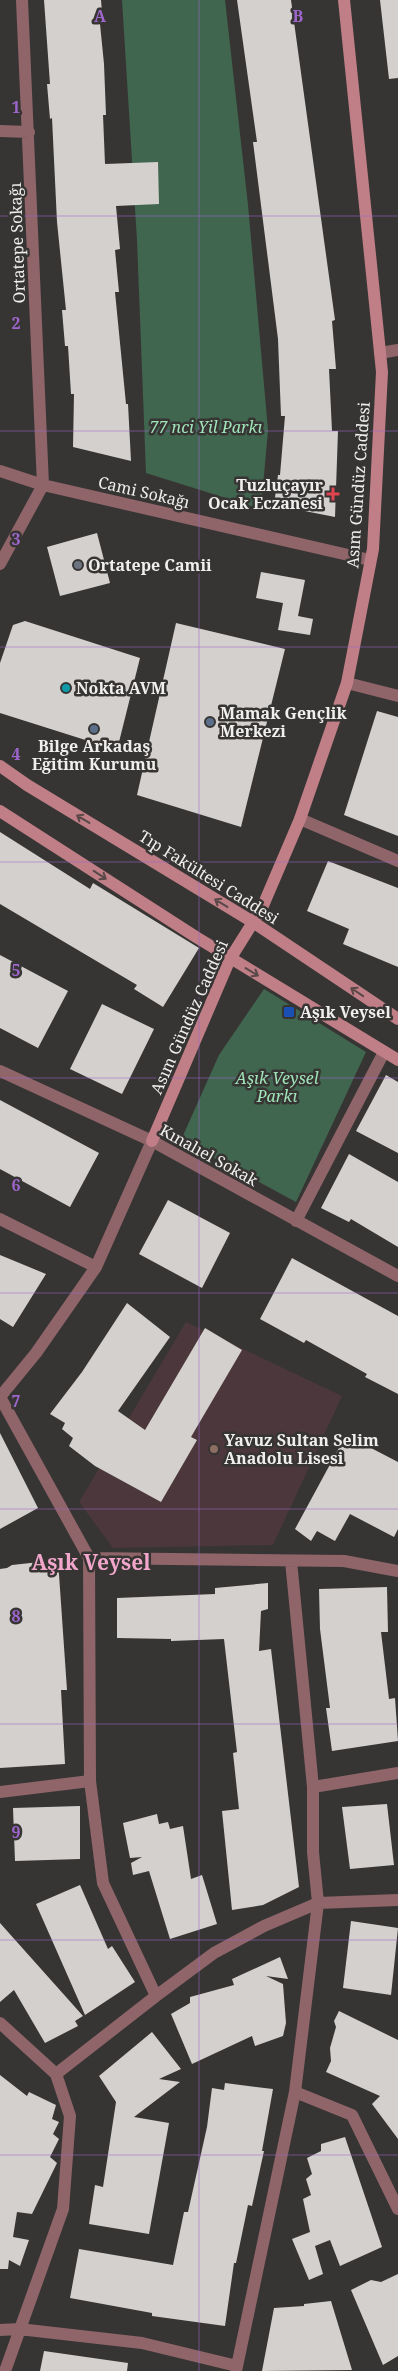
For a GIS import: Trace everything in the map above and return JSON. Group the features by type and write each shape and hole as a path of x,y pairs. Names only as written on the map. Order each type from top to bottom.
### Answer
{"street":[{"name":"Ortatepe Sokağı","path":"22,0 29,132 42,485"},
{"name":"Asım Gündüz Caddesi","path":"152,1141 230,959 262,908 300,819 347,683 370,560 382,372 344,0"},
{"path":"0,131 29,132"},
{"path":"380,353 398,350"},
{"name":"Cami Sokağı","path":"0,471 42,485 370,560"},
{"path":"0,564 42,485"},
{"path":"347,683 398,696"},
{"name":"Tıp Fakültesi Caddesi","path":"0,766 27,785 252,922 398,1019"},
{"path":"0,811 230,959 398,1060"},
{"path":"300,819 398,861"},
{"path":"296,1222 384,1052"},
{"name":"Kınalıel Sokak","path":"0,1071 152,1141 296,1222 398,1276"},
{"path":"152,1141 96,1267 36,1353 0,1397 89,1558 90,1781 103,1883 156,1996"},
{"path":"0,1219 96,1267"},
{"path":"89,1558 344,1561 398,1571"},
{"path":"0,2330 18,2329 142,2343 236,2369 295,2092 318,1903 313,1852 312,1787 290,1561"},
{"path":"312,1787 398,1773"},
{"path":"0,1792 90,1781"},
{"path":"56,2074 156,1996 214,1954 264,1926 318,1903 398,1900"},
{"path":"0,2023 56,2074 70,2116 63,2209 18,2329 5,2371"},
{"path":"295,2092 352,2115 398,2209"}],"shaded area":[{"name":"Yavuz Sultan Selim Anadolu Lisesi","path":"186,1322 342,1396 273,1545 113,1548 79,1502"}],"green space":[{"name":"77 nci Yil Parkı","path":"122,0 225,0 248,205 268,430 261,509 146,473 137,240"},
{"name":"Aşık Veysel Parkı","path":"264,989 366,1052 296,1202 181,1140 219,1055"}],"building":[{"path":"44,0 101,0 103,23 100,24 106,115 103,115 105,164 158,162 159,204 116,206 120,249 115,250 119,292 115,292 126,404 128,404 131,461 73,447 74,394 71,394 68,346 65,346 62,310 66,310 57,222 52,118 50,119 47,84 50,84"},
{"path":"237,0 291,0 335,320 332,321 336,369 329,369 332,431 338,431 335,517 274,505 278,475 280,475 285,416 281,416 278,339 253,142 257,142"},
{"path":"380,0 398,0 398,78 389,79"},
{"name":"Ortatepe Camii","path":"97,533 110,583 60,596 47,547"},
{"path":"261,572 305,580 298,616 313,619 310,635 278,630 283,603 256,598"},
{"name":"Nokta AVM","path":"25,621 140,658 117,750 0,713 0,663 13,625"},
{"name":"Mamak Gençlik Merkezi","path":"176,623 285,649 241,827 137,795"},
{"path":"377,711 398,717 398,836 344,815"},
{"path":"0,832 90,889 93,883 199,948 163,1007 134,989 137,985 0,904"},
{"path":"328,861 398,888 398,967 343,944 349,929 307,911"},
{"path":"0,955 68,991 38,1048 0,1028"},
{"path":"102,1004 154,1029 122,1094 70,1069"},
{"path":"386,1075 398,1082 398,1153 356,1131"},
{"path":"0,1100 99,1153 70,1207 0,1169"},
{"path":"349,1154 398,1182 398,1247 351,1219 349,1222 321,1208"},
{"path":"168,1200 230,1233 202,1288 139,1254"},
{"path":"0,1255 46,1274 13,1327 0,1319"},
{"path":"292,1258 398,1316 398,1394 365,1377 367,1374 306,1340 304,1343 260,1319"},
{"path":"127,1303 170,1337 118,1411 145,1430 205,1328 242,1350 191,1437 197,1440 161,1502 95,1466 69,1446 73,1438 62,1429 65,1423 50,1414 82,1372"},
{"path":"0,1433 38,1508 0,1529"},
{"path":"346,1435 398,1462 398,1529 394,1537 350,1514 335,1541 317,1531 311,1541 295,1529"},
{"path":"58,1560 67,1690 61,1690 65,1764 0,1768 0,1569 12,1565"},
{"path":"268,1583 268,1609 261,1611 259,1651 271,1649 299,1887 263,1905 232,1910 222,1811 239,1809 233,1753 237,1752 224,1639 171,1641 171,1639 117,1638 117,1598 215,1594 215,1588"},
{"path":"387,1587 388,1632 381,1632 389,1699 395,1698 398,1741 332,1751 326,1708 330,1708 320,1629 319,1589"},
{"path":"387,1804 394,1865 350,1869 342,1807"},
{"path":"80,1806 80,1859 15,1861 13,1808"},
{"path":"157,1814 159,1824 168,1822 170,1829 183,1826 191,1879 202,1875 217,1924 170,1939 149,1871 133,1875 131,1863 142,1857 130,1858 123,1823"},
{"path":"80,1885 108,1949 112,1946 135,1982 85,2015 36,1904"},
{"path":"351,1921 398,1928 391,1995 343,1988"},
{"path":"0,1923 83,2016 75,2021 78,2026 45,2043 14,1990 0,2002"},
{"path":"280,1957 288,1979 266,1976 283,1984 286,2023 283,2036 255,2046 252,2036 192,2064 171,2014 190,2003 190,1997 234,1985 232,1979"},
{"path":"339,2011 398,2040 398,2139 372,2104 380,2096 326,2072 331,2061 330,2048 336,2027 334,2021"},
{"path":"152,2032 181,2069 159,2079 180,2082 134,2117 169,2123 149,2234 89,2224 95,2185 103,2187 116,2102 99,2076"},
{"path":"0,2075 27,2096 29,2092 56,2105 52,2119 59,2122 53,2134 59,2139 50,2157 57,2163 32,2214 17,2212 13,2237 29,2240 20,2266 9,2260 8,2269 0,2269"},
{"path":"225,2083 273,2089 262,2151 264,2151 252,2206 248,2205 236,2263 234,2263 225,2326 152,2316 152,2313 70,2298 79,2249 173,2265 184,2212 188,2212 207,2127 212,2088 224,2090"},
{"path":"345,2137 382,2247 340,2266 330,2240 315,2246 323,2274 309,2280 292,2239 310,2232 303,2199 311,2195 306,2179 312,2174 307,2158 321,2151 321,2144"},
{"path":"398,2274 398,2356 383,2365 351,2290 371,2280 381,2282"},
{"path":"331,2301 352,2370 262,2371 274,2308 304,2306 304,2304"},
{"path":"44,2351 128,2363 127,2371 40,2371"}],"place":[{"name":"Tuzluçayır Ocak Eczanesi","path":"333,494"},
{"name":"Ortatepe Camii","path":"78,565"},
{"name":"Nokta AVM","path":"66,688"},
{"name":"Mamak Gençlik Merkezi","path":"210,722"},
{"name":"Bilge Arkadaş Eğitim Kurumu","path":"94,729"},
{"name":"Aşık Veysel","path":"289,1012"},
{"name":"Yavuz Sultan Selim Anadolu Lisesi","path":"214,1449"}],"district":[{"name":"Aşık Veysel","path":"91,1562"}]}
